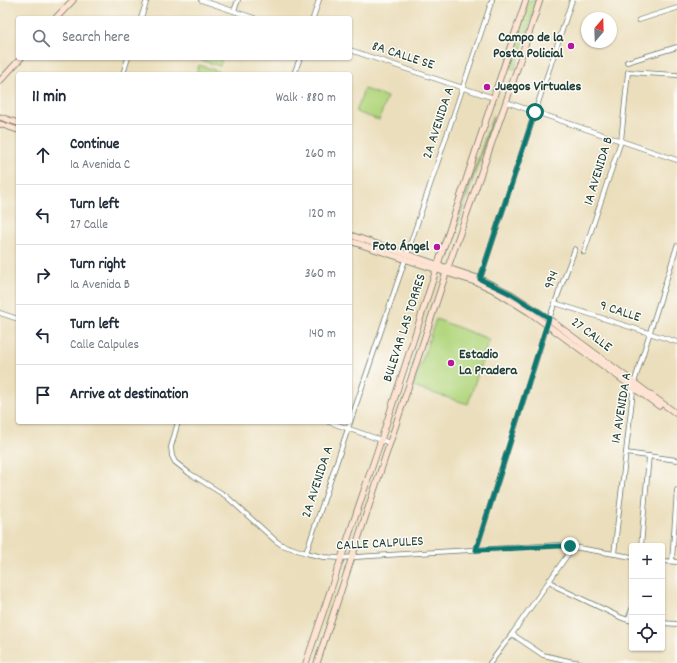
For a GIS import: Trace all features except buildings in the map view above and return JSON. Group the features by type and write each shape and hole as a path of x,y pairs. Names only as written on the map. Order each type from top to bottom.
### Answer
{"street":[{"path":"58,16 73,0"},
{"path":"142,16 147,0"},
{"path":"201,0 248,16"},
{"path":"234,11 238,0"},
{"path":"314,16 319,0"},
{"name":"2A AVENIDA A","path":"352,416 492,0"},
{"name":"BULEVAR LAS TORRES","path":"307,663 310,648 381,440 526,0"},
{"name":"BULEVAR LAS TORRES","path":"317,663 448,267 540,0"},
{"path":"480,279 572,0"},
{"path":"639,20 677,8"},
{"path":"627,62 677,47"},
{"name":"8A CALLE SE","path":"352,51 494,98"},
{"path":"0,81 19,60"},
{"path":"124,72 127,60"},
{"path":"295,72 299,60"},
{"name":"1A AVENIDA B","path":"584,252 621,141 628,72 677,75"},
{"path":"506,102 677,160"},
{"path":"0,117 16,122"},
{"path":"0,124 16,129"},
{"name":"27 CALLE","path":"352,236 406,257"},
{"name":"27 CALLE","path":"352,242 437,267 448,267 480,279 511,294 549,318 634,386"},
{"name":"1A AVENIDA A","path":"614,554 634,386 677,246"},
{"name":"994","path":"549,318 575,249"},
{"name":"27 CALLE","path":"448,267 492,289 529,312 634,386 677,414"},
{"name":"9 CALLE","path":"555,303 677,342"},
{"path":"0,313 16,318"},
{"path":"476,550 549,318"},
{"path":"634,386 677,418"},
{"name":"CALLE CALPULES","path":"177,424 171,452 175,462 189,474 226,496 276,541 306,553 323,557 340,558 558,546 573,547 629,556"},
{"path":"335,424 390,443"},
{"name":"2A AVENIDA A","path":"306,553 349,424"},
{"path":"626,453 677,460"},
{"path":"641,543 648,456"},
{"path":"665,560 675,561 677,490"},
{"path":"490,663 573,547"},
{"path":"549,580 557,587 629,620"},
{"path":"327,600 332,599 336,604"},
{"path":"665,623 677,624"},
{"path":"512,634 543,654 569,662 581,663"}],"green space":[{"path":"529,0 537,0 515,69 506,67"},
{"path":"200,60 222,60 220,66"},
{"path":"199,65 218,71 218,72 197,72"},
{"path":"364,89 387,97 379,120 356,112"},
{"path":"493,115 494,116 449,251 447,250"},
{"name":"Estadio La Pradera","path":"436,319 489,339 468,404 413,387"}],"place":[{"name":"Campo de la Posta Policial","path":"571,46"},
{"name":"Juegos Virtuales","path":"487,87"},
{"name":"Foto Ángel","path":"437,247"},
{"name":"Estadio La Pradera","path":"451,363"}],"route":[{"path":"535,112 480,279 511,294 549,318 476,550 570,546"}]}
